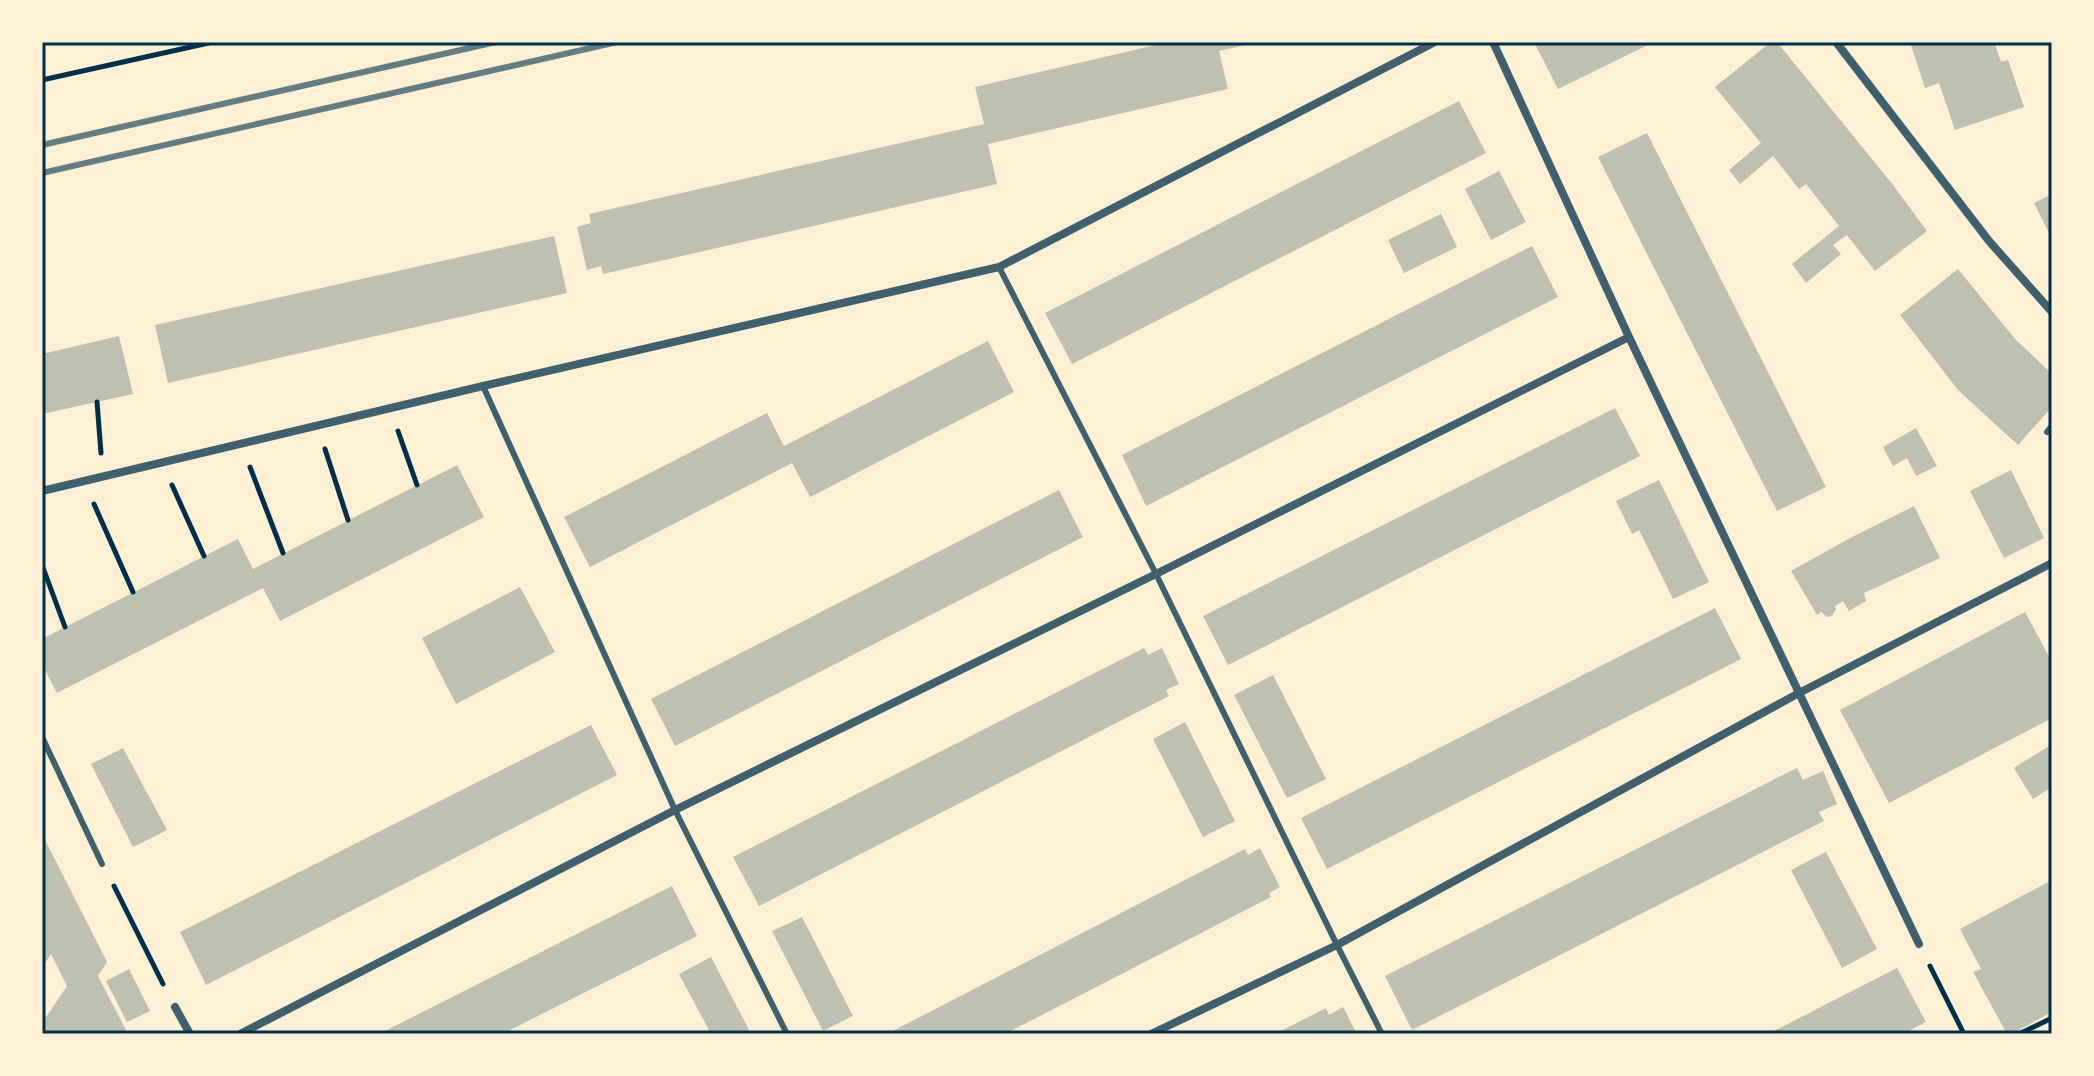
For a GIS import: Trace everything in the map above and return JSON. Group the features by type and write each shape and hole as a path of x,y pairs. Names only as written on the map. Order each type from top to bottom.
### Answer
{"street":[{"path":"42,491 999,267 1435,42"},
{"path":"1493,42 1629,337 1919,944"},
{"path":"1836,42 1989,241 2052,312"},
{"path":"240,1034 675,810 1629,337"},
{"path":"1151,1034 1337,945 1799,693 2052,563"},
{"path":"175,1007 190,1034"}],"lane":[{"path":"999,267 1156,574 1382,1034"},
{"path":"483,386 675,810 787,1034"},
{"path":"42,737 102,864"}],"path":[{"path":"42,80 213,42"},
{"path":"97,402 103,477"},
{"path":"389,408 417,485"},
{"path":"317,425 348,520"},
{"path":"241,444 283,553"},
{"path":"161,463 204,556"},
{"path":"83,481 133,592"},
{"path":"42,565 65,627"},
{"path":"102,864 175,1007"},
{"path":"1919,944 1964,1034"},
{"path":"2019,1034 2052,1018"}],"building":[{"path":"1169,42 1255,43 1219,51 1228,89 988,144 997,184 603,274 601,266 587,270 577,227 591,223 589,214 984,124 975,87"},
{"path":"1534,42 1654,42 1558,89"},
{"path":"1771,42 1777,42 1927,231 1875,271 1847,235 1833,245 1841,254 1806,283 1792,264 1839,226 1806,184 1799,189 1773,156 1740,184 1729,170 1761,143 1715,87"},
{"path":"1910,42 1994,42 2001,62 2008,60 2024,107 1955,130 1939,83 1925,88"},
{"path":"1459,101 1486,153 1072,364 1045,313"},
{"path":"1647,133 1826,487 1777,511 1598,157"},
{"path":"1499,171 1526,222 1491,240 1465,189"},
{"path":"2052,194 2052,239 2034,203"},
{"path":"1441,214 1457,247 1404,273 1388,240"},
{"path":"554,236 567,293 168,383 155,325"},
{"path":"1532,246 1558,297 1146,506 1122,455"},
{"path":"1958,269 2015,339 2052,374 2052,407 2018,445 1958,390 1900,315"},
{"path":"119,336 133,394 42,414 42,354"},
{"path":"988,341 1014,392 810,497 792,463 590,567 564,517 767,413 784,446"},
{"path":"1615,408 1640,456 1228,665 1203,616"},
{"path":"1916,428 1937,466 1916,476 1907,458 1893,466 1883,447"},
{"path":"457,465 484,517 280,621 263,588 57,693 42,664 42,639 238,539 253,569"},
{"path":"2011,470 2044,538 2004,558 1970,491"},
{"path":"1659,480 1709,582 1673,599 1639,530 1632,534 1616,501"},
{"path":"1059,490 1083,537 675,746 651,699"},
{"path":"1914,506 1940,558 1864,593 1866,601 1849,611 1843,601 1835,606 1832,616 1827,617 1821,612 1817,615 1791,571"},
{"path":"520,587 555,652 456,704 422,638"},
{"path":"1715,608 1741,659 1327,869 1301,818"},
{"path":"2025,612 2052,662 2052,718 1889,803 1840,710"},
{"path":"1144,648 1148,655 1162,648 1179,684 1166,690 1169,696 759,906 733,857"},
{"path":"1273,675 1326,779 1287,798 1234,695"},
{"path":"1185,722 1235,821 1203,837 1153,739"},
{"path":"591,725 617,775 206,985 180,932"},
{"path":"2052,744 2052,787 2033,799 2014,768"},
{"path":"123,748 167,830 133,847 91,764"},
{"path":"1797,768 1803,780 1823,771 1837,804 1819,812 1824,821 1412,1030 1385,976"},
{"path":"42,834 107,962 98,976 128,1034 42,1034 42,1023 67,986 51,954 42,968"},
{"path":"1260,848 1280,887 1269,893 1271,897 1005,1034 887,1034 1245,849 1248,855"},
{"path":"1826,852 1877,949 1842,968 1791,870"},
{"path":"2052,880 2052,1012 2007,1034 1973,972 1981,969 1960,929"},
{"path":"672,886 697,936 502,1034 379,1034"},
{"path":"802,917 853,1016 823,1031 772,931"},
{"path":"711,957 751,1034 711,1034 679,974"},
{"path":"1897,968 1926,1022 1903,1034 1768,1034"},
{"path":"129,969 150,1011 127,1022 106,981"},
{"path":"1343,1007 1357,1034 1275,1034 1326,1008 1329,1015"}],"railway":[{"path":"42,145 496,42"},
{"path":"42,173 617,42"}]}
